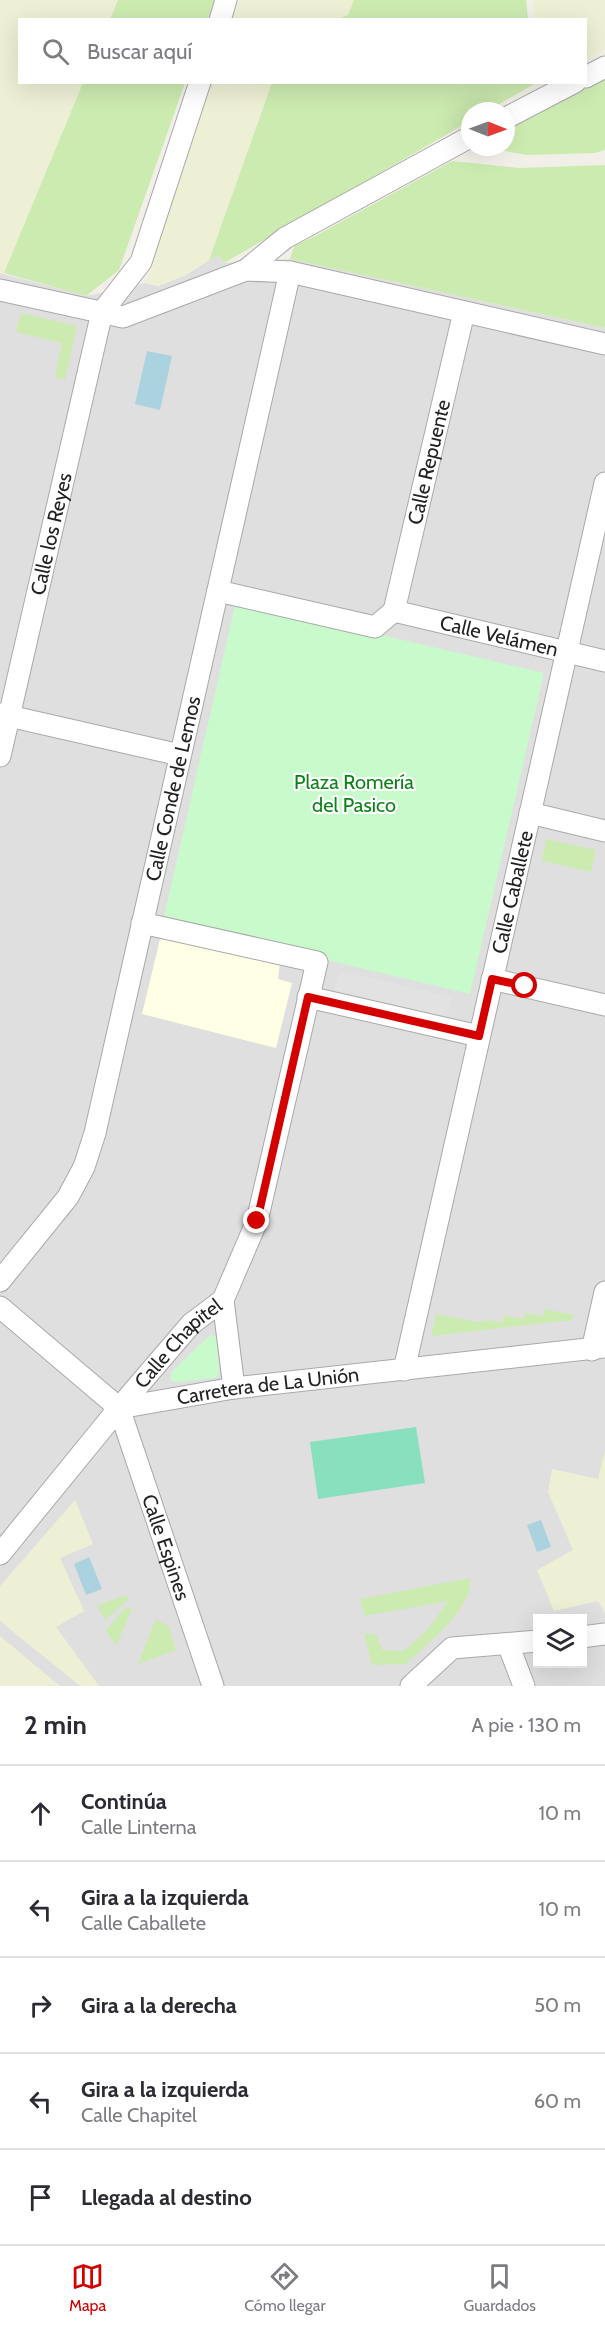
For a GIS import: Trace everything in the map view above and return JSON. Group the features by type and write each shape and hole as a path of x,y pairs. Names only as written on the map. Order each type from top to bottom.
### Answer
{"street":[{"path":"221,18 226,0"},
{"path":"587,76 605,67"},
{"path":"102,312 141,262 199,84"},
{"path":"515,113 571,84"},
{"path":"0,290 123,317 246,270 285,238 461,142"},
{"path":"246,270 290,272 605,344"},
{"name":"Calle Conde de Lemos","path":"0,1281 68,1197 84,1167 94,1132 290,272"},
{"name":"Calle los Reyes","path":"0,756 4,715 102,312"},
{"name":"Calle Repuente","path":"394,611 464,312"},
{"name":"Calle Caballete","path":"404,1370 605,483"},
{"path":"218,591 375,627 394,611"},
{"name":"Calle Velámen","path":"394,611 605,661"},
{"path":"4,715 180,755"},
{"path":"530,813 605,831"},
{"name":"Calle Chapitel","path":"119,1408 191,1324 223,1300 257,1221 317,962 142,923"},
{"path":"492,979 605,1005"},
{"path":"308,997 479,1036"},
{"path":"598,1349 605,1292"},
{"path":"223,1300 234,1388"},
{"path":"0,1307 119,1408 0,1554"},
{"name":"Carretera de La Unión","path":"119,1408 234,1388 598,1349"},
{"name":"Calle Espines","path":"119,1408 213,1686"},
{"path":"587,1636 605,1634"},
{"path":"411,1686 452,1648 533,1641"},
{"path":"508,1644 524,1686"}],"shaded area":[{"path":"0,0 118,0 110,18 18,18 18,84 83,84 4,273 0,273"},
{"path":"239,0 354,0 348,15 340,18 233,18"},
{"path":"533,0 605,0 605,49 587,58 587,18 535,18"},
{"path":"211,84 272,84 209,260 186,275 158,286 146,283"},
{"path":"219,256 224,263 290,259 605,328 605,1686 0,1686 0,273 86,296 145,283 158,286 186,275"},
{"path":"161,935 280,962 278,979 292,983 276,1048 142,1014"},
{"path":"340,971 452,997 447,1017 334,990"},
{"path":"605,1450 605,1613 598,1601 554,1611 537,1570 573,1550 548,1492 552,1469 598,1479"},
{"path":"75,1500 93,1544 60,1558 84,1611 56,1627 99,1686 80,1686 0,1621 0,1586"},
{"path":"0,1636 60,1686 0,1686"}],"green space":[{"path":"118,0 214,0 208,18 110,18"},
{"path":"354,0 526,0 528,18 340,18 348,15"},
{"path":"605,78 605,150 595,153 527,155 515,153 515,123"},
{"path":"83,84 185,84 119,270 86,296 4,273"},
{"path":"272,84 534,84 503,102 461,102 461,126 224,263 219,256 209,260"},
{"path":"452,161 519,168 605,165 605,328 290,259 294,246"},
{"path":"21,313 77,326 65,380 55,377 62,343 16,332"},
{"name":"Plaza Romería del Pasico","path":"236,601 544,673 470,994 163,921"},
{"path":"546,839 596,850 591,872 542,861"},
{"path":"545,1309 573,1315 575,1311 572,1320 431,1336 436,1314 479,1322 489,1320 502,1323 504,1315 524,1319 525,1313 543,1316"},
{"path":"210,1335 217,1339 219,1373 216,1378 175,1382 170,1380 172,1371"},
{"path":"416,1427 425,1483 318,1499 310,1442"},
{"path":"470,1578 465,1601 457,1613 436,1637 406,1664 372,1665 364,1634 376,1634 382,1650 404,1651 428,1629 448,1601 365,1616 360,1599"},
{"path":"127,1595 129,1599 105,1620 97,1605"},
{"path":"125,1608 132,1609 116,1646 106,1630"},
{"path":"155,1620 168,1625 176,1650 138,1664"}],"water":[{"path":"147,351 172,356 160,410 135,404"},
{"path":"541,1520 551,1547 537,1552 527,1525"},
{"path":"89,1557 102,1589 86,1595 74,1564"}],"route":[{"path":"257,1221 308,997 479,1036 492,979 525,986"}]}
